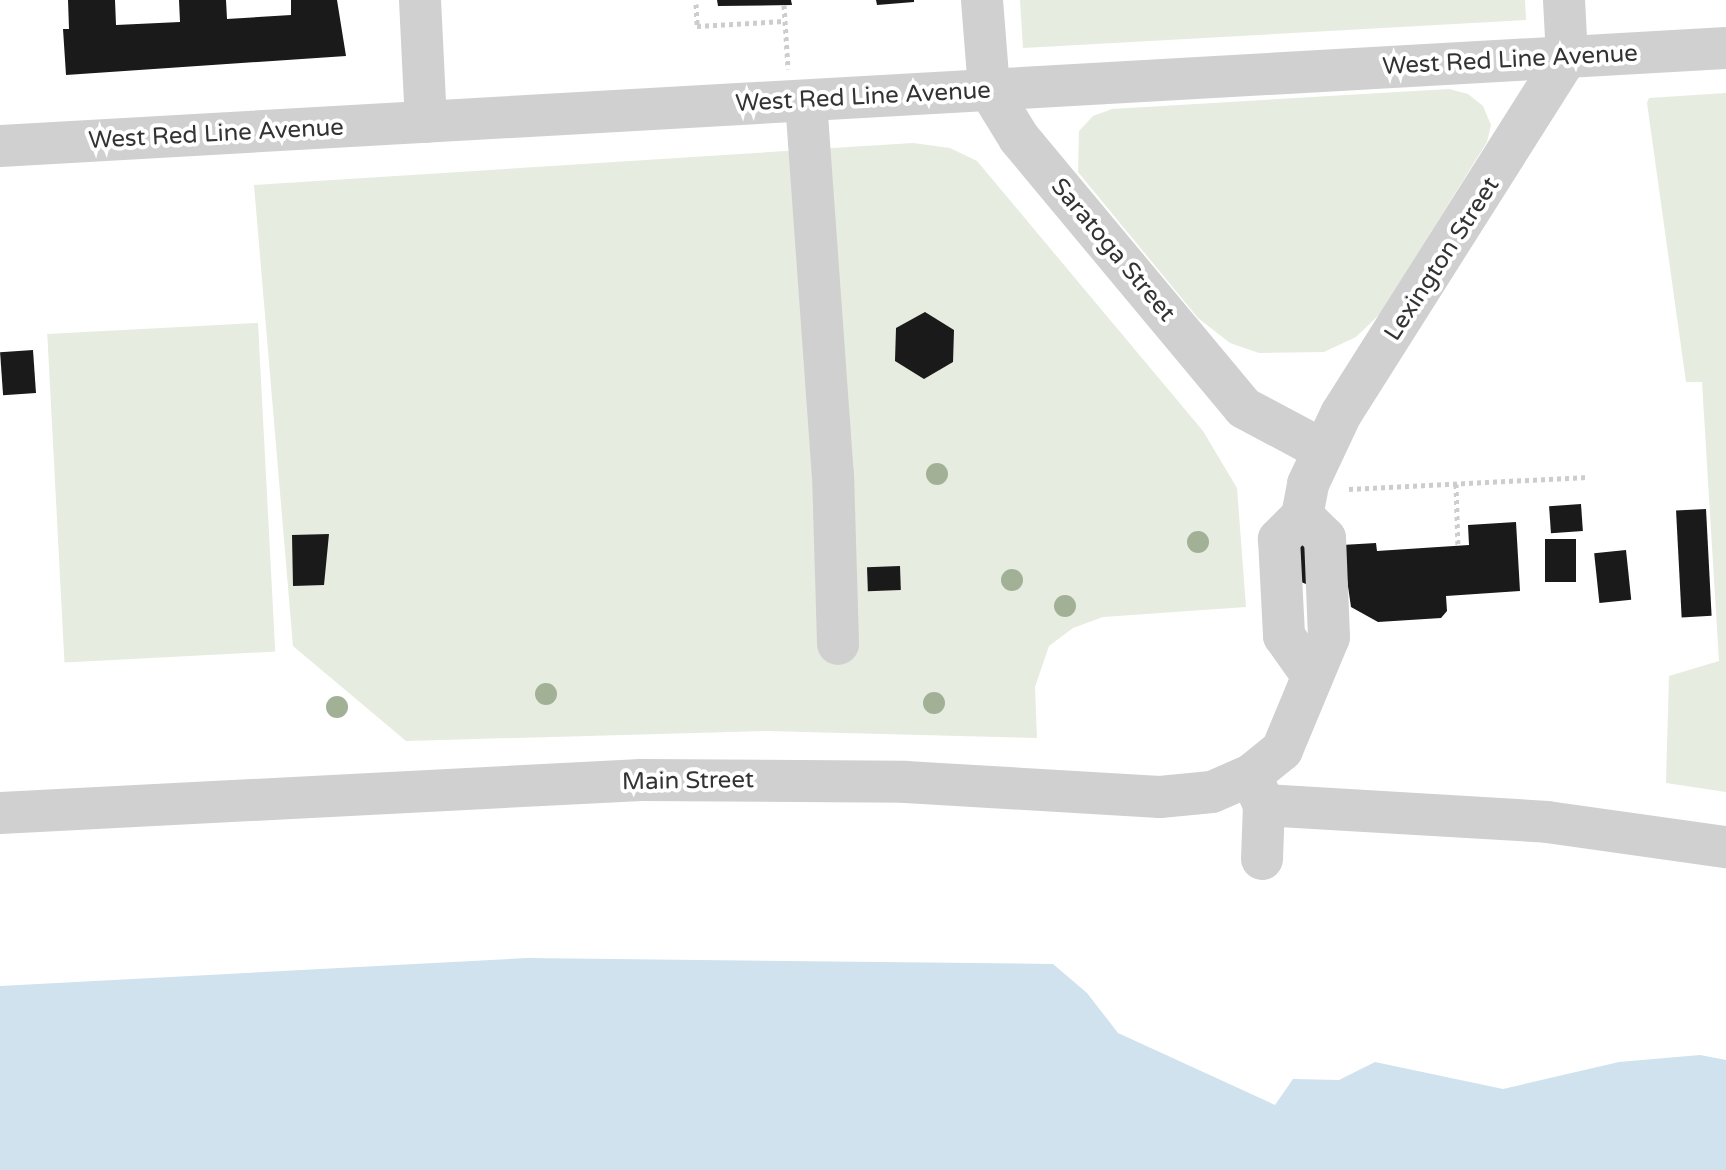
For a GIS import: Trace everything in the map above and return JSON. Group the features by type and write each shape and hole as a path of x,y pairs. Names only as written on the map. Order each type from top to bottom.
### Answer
{"street":[{"path":"420,0 426,122"},
{"name":"Saratoga Street","path":"982,0 989,89 1019,138 1244,408 1321,449"},
{"path":"1564,0 1567,57"},
{"name":"West Red Line Avenue","path":"0,146 1726,48"},
{"name":"Lexington Street","path":"1311,674 1284,636 1279,539 1302,516 1321,449 1567,57"},
{"path":"798,101 833,474 838,644"},
{"name":"Main Street","path":"0,813 641,780 906,782 1160,797 1257,790 1282,750 1311,674"},
{"path":"1262,859 1257,790 1547,822 1726,847"}],"path":[{"path":"696,4 697,26 784,21"},
{"path":"784,5 798,101"},
{"path":"1349,489 1588,477"},
{"path":"1456,484 1458,546"}],"shaded area":[{"path":"1020,0 1525,0 1526,20 1023,48"},
{"path":"1449,89 1468,94 1483,106 1491,125 1487,142 1381,313 1356,337 1324,352 1259,353 1230,343 1198,318 1078,172 1079,131 1093,116 1112,109"},
{"path":"1726,93 1726,792 1666,783 1669,676 1719,661 1702,382 1686,382 1647,103 1649,98"},
{"path":"913,143 950,148 977,161 1203,431 1237,488 1246,607 1103,617 1073,628 1049,646 1035,687 1037,738 767,731 406,741 293,646 254,185"},
{"path":"258,323 275,652 65,663 47,334"}],"water":[{"path":"527,958 1053,964 1087,993 1118,1033 1275,1105 1293,1079 1339,1080 1375,1062 1503,1089 1619,1062 1700,1055 1726,1060 1726,1170 0,1170 0,986"}],"building":[{"path":"68,0 115,0 116,25 180,22 179,0 226,0 227,19 291,15 291,0 337,0 346,56 66,75 63,29 69,29"},
{"path":"717,0 791,0 792,5 718,6"},
{"path":"876,0 914,0 914,2 877,5"},
{"path":"925,312 954,330 953,362 924,379 895,361 896,328"},
{"path":"33,350 36,393 3,395 0,352"},
{"path":"1581,504 1583,531 1551,533 1549,506"},
{"path":"1706,509 1712,616 1682,617 1676,511"},
{"path":"1516,522 1520,591 1446,596 1447,611 1441,618 1378,622 1351,607 1342,545 1376,543 1377,551 1469,545 1468,525"},
{"path":"329,534 324,585 293,586 292,535"},
{"path":"1313,539 1311,583 1306,584 1301,582 1294,541"},
{"path":"1545,539 1576,539 1576,582 1545,582"},
{"path":"1626,550 1631,600 1599,603 1594,553"},
{"path":"900,566 901,590 868,591 867,567"}]}
